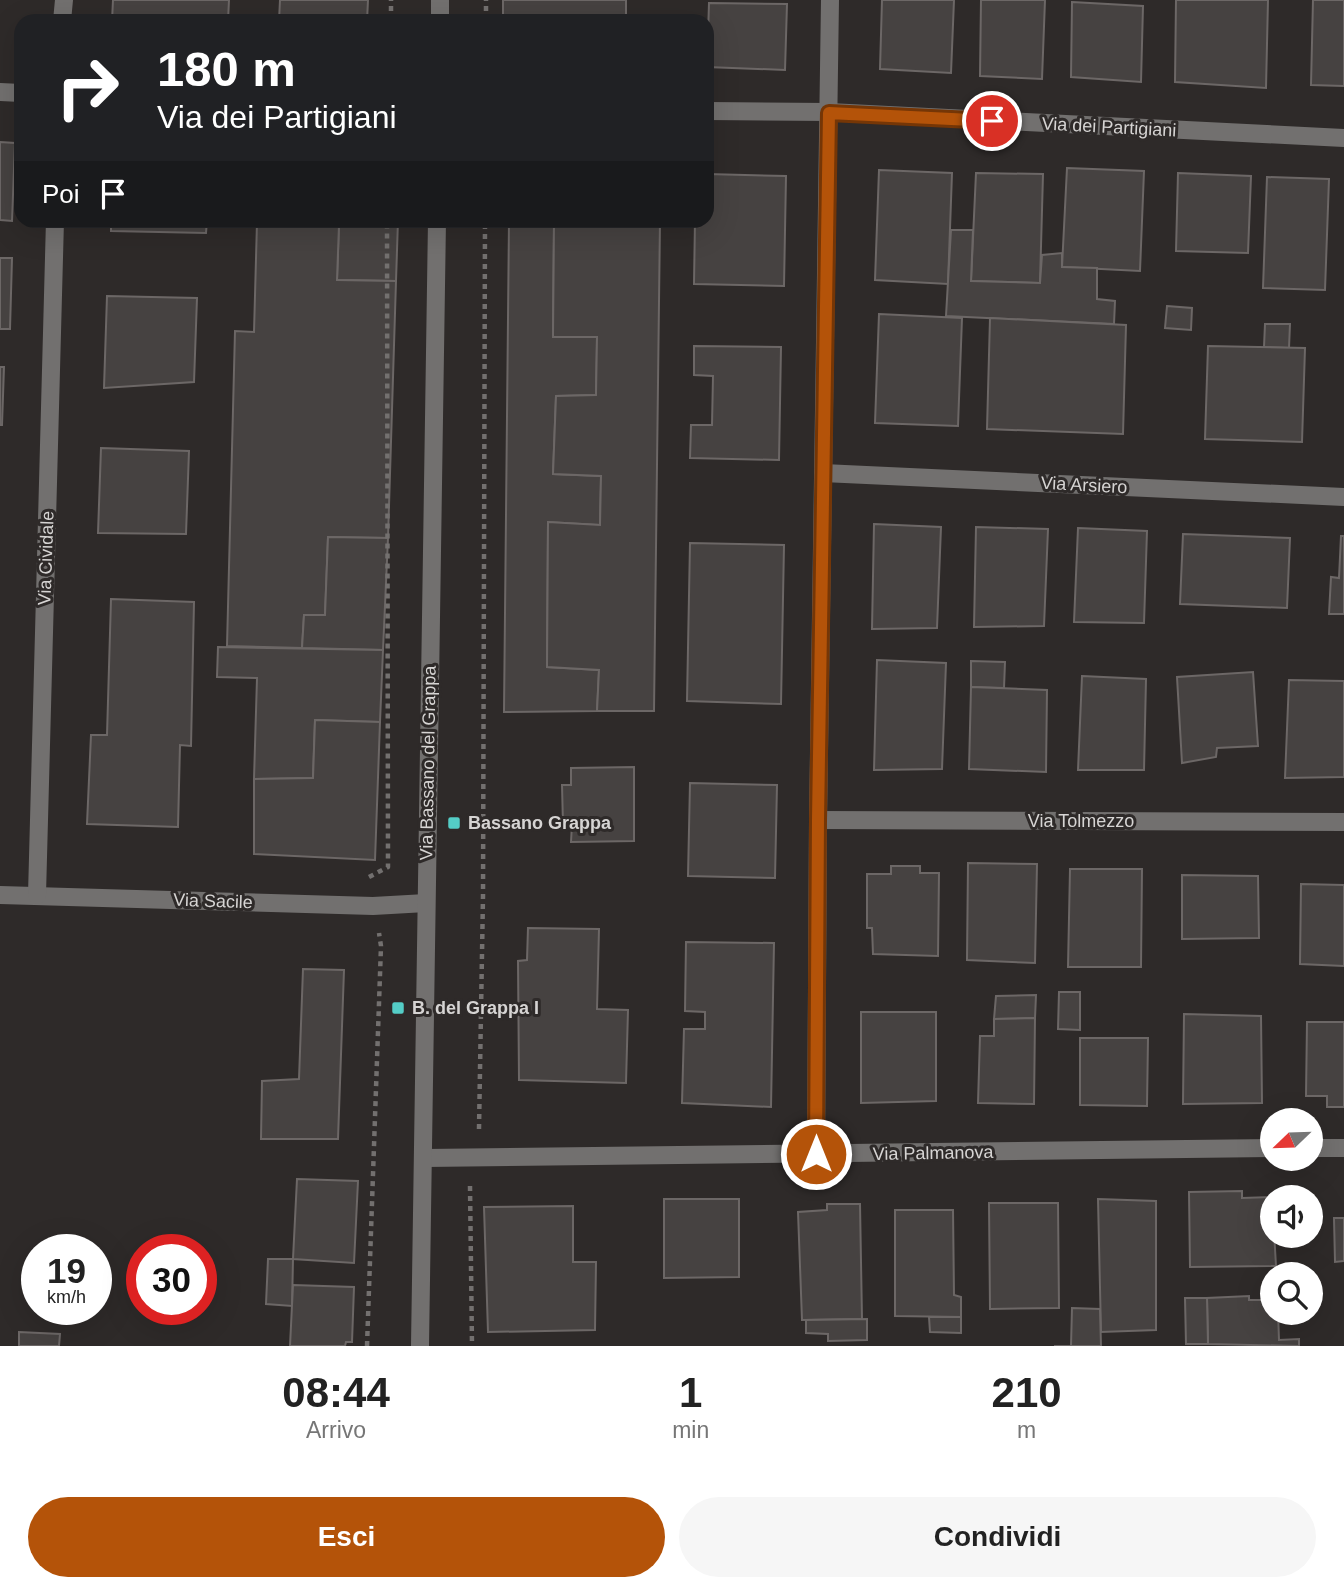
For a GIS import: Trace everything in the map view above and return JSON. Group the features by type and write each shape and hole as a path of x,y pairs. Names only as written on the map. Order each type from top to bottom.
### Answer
{"street":[{"path":"816,1154 830,0"},
{"name":"Via dei Partigiani","path":"714,111 829,113 1344,138"},
{"name":"Via Cividale","path":"37,895 55,228"},
{"name":"Via Bassano del Grappa","path":"420,1346 425,1158 426,903 437,228"},
{"name":"Via Arsiero","path":"823,473 1344,497"},
{"name":"Via Tolmezzo","path":"818,820 1344,822"},
{"name":"Via Sacile","path":"0,895 373,906 426,903"},
{"path":"1323,1148 1344,1147"},
{"name":"Via Palmanova","path":"425,1158 1260,1149"},
{"name":"Via Bassano del Grappa","path":"422,1305 430,1346"}],"path":[{"path":"367,1346 382,946 368,877 388,867 387,228"},
{"path":"478,1137 484,882 485,228"},
{"path":"470,1180 472,1346"}],"building":[{"path":"113,0 229,0 228,14 112,14"},
{"path":"280,0 368,0 367,14 279,14"},
{"path":"503,0 626,0 626,14 503,14"},
{"path":"882,0 954,0 951,73 880,69"},
{"path":"981,0 1045,0 1042,79 980,76"},
{"path":"1176,0 1268,0 1266,88 1175,82"},
{"path":"1313,0 1344,0 1344,86 1311,85"},
{"path":"1072,2 1143,6 1141,82 1071,77"},
{"path":"709,3 787,4 785,70 714,67 714,14 709,14"},
{"path":"0,142 14,143 12,221 0,220"},
{"path":"1067,168 1144,171 1140,271 1062,267"},
{"path":"879,170 952,173 948,284 875,280"},
{"path":"976,173 1043,174 1040,283 971,281"},
{"path":"1178,173 1251,176 1248,253 1176,251"},
{"path":"714,174 786,176 784,286 694,284 695,228 714,228"},
{"path":"1267,177 1329,179 1325,290 1263,288"},
{"path":"111,228 206,228 206,233 111,231"},
{"path":"257,228 339,228 337,280 396,281 388,538 328,537 325,615 304,615 302,648 227,646 235,331 254,332"},
{"path":"339,228 398,228 396,281 337,280"},
{"path":"509,228 554,228 553,337 597,337 596,395 556,396 553,474 601,476 600,525 548,522 547,667 599,670 597,711 504,712"},
{"path":"554,228 660,228 654,711 597,711 599,670 547,667 548,522 600,525 601,476 553,474 556,396 596,395 597,337 553,337"},
{"path":"951,230 973,230 971,281 1040,283 1042,255 1062,253 1062,267 1097,268 1097,299 1115,301 1114,324 946,316"},
{"path":"0,258 12,258 10,329 0,329"},
{"path":"107,296 197,298 194,382 104,388"},
{"path":"1167,306 1192,308 1191,330 1165,328"},
{"path":"879,314 962,318 958,426 875,423"},
{"path":"990,318 1126,325 1123,434 987,429"},
{"path":"1265,324 1290,324 1289,348 1264,347"},
{"path":"694,346 781,347 779,460 690,458 691,425 712,425 713,376 694,375"},
{"path":"1208,346 1305,348 1302,442 1205,439"},
{"path":"0,367 4,367 2,425 0,425"},
{"path":"101,448 189,451 186,534 98,533"},
{"path":"874,524 941,527 937,628 872,629"},
{"path":"976,527 1048,529 1044,626 974,627"},
{"path":"1078,528 1147,531 1144,623 1074,622"},
{"path":"1183,534 1290,538 1287,608 1180,604"},
{"path":"1341,536 1344,536 1344,614 1329,614 1331,577 1339,578"},
{"path":"328,537 388,538 383,650 302,648 304,615 325,615"},
{"path":"690,543 784,545 781,704 687,701"},
{"path":"111,599 194,602 191,746 180,745 178,827 87,824 91,735 107,735"},
{"path":"218,647 383,650 380,722 315,720 313,778 254,779 257,678 217,677"},
{"path":"877,660 946,663 942,769 874,770"},
{"path":"971,661 1005,662 1004,688 971,687"},
{"path":"1253,672 1258,746 1217,748 1216,757 1182,763 1177,677"},
{"path":"1082,676 1146,679 1144,770 1078,770"},
{"path":"1289,680 1344,681 1344,777 1285,778"},
{"path":"971,687 1047,690 1046,772 969,769"},
{"path":"315,720 380,722 375,860 254,854 254,779 313,778"},
{"path":"634,767 634,841 571,842 572,824 563,825 562,785 571,785 571,768"},
{"path":"690,783 777,785 775,878 688,876"},
{"path":"968,863 1037,864 1035,963 967,960"},
{"path":"891,866 920,866 920,873 939,873 938,956 873,954 872,928 867,928 867,874 891,874"},
{"path":"1070,869 1142,869 1141,967 1068,967"},
{"path":"1182,875 1258,876 1259,938 1182,939"},
{"path":"1301,884 1344,885 1344,966 1300,964"},
{"path":"528,928 599,929 597,1009 628,1010 626,1083 519,1080 518,961 527,960"},
{"path":"686,942 774,943 771,1107 682,1103 684,1029 705,1029 705,1012 685,1011"},
{"path":"303,969 344,970 338,1139 261,1139 262,1081 299,1079"},
{"path":"1059,992 1080,992 1080,1030 1058,1029"},
{"path":"1036,995 1035,1018 994,1019 996,996"},
{"path":"861,1012 936,1012 936,1101 861,1103"},
{"path":"1184,1014 1261,1016 1262,1103 1183,1104"},
{"path":"1035,1018 1034,1104 978,1103 980,1036 994,1036 994,1019"},
{"path":"1307,1022 1344,1022 1344,1107 1327,1107 1327,1096 1306,1096"},
{"path":"1080,1038 1148,1038 1147,1106 1080,1105"},
{"path":"297,1179 358,1181 354,1263 293,1259"},
{"path":"1242,1191 1242,1198 1260,1197 1260,1248 1275,1248 1276,1262 1260,1262 1260,1266 1190,1267 1189,1192"},
{"path":"664,1199 739,1199 739,1277 664,1278"},
{"path":"1098,1199 1156,1201 1156,1330 1101,1332"},
{"path":"989,1203 1058,1203 1059,1308 990,1309"},
{"path":"827,1204 860,1204 862,1319 802,1320 798,1212 827,1210"},
{"path":"573,1206 573,1262 596,1262 595,1330 488,1332 484,1207"},
{"path":"895,1210 953,1210 954,1295 961,1297 961,1317 895,1316"},
{"path":"1334,1218 1344,1218 1344,1261 1335,1262"},
{"path":"268,1259 293,1259 292,1306 266,1304"},
{"path":"293,1285 354,1287 352,1342 346,1342 345,1346 290,1346"},
{"path":"1249,1296 1249,1300 1260,1300 1260,1325 1278,1325 1279,1340 1299,1339 1299,1346 1208,1344 1207,1298"},
{"path":"1185,1298 1207,1298 1208,1344 1186,1344"},
{"path":"1072,1308 1100,1309 1101,1346 1071,1346"},
{"path":"929,1317 961,1317 961,1333 930,1332"},
{"path":"867,1319 867,1340 828,1341 828,1334 806,1333 806,1320"},
{"path":"19,1332 60,1334 59,1346 19,1346"}],"place":[{"name":"Bassano Grappa","path":"454,823"},
{"name":"B. del Grappa I","path":"398,1008"}],"route":[{"path":"816,1154 818,820 829,113 992,121"}]}
